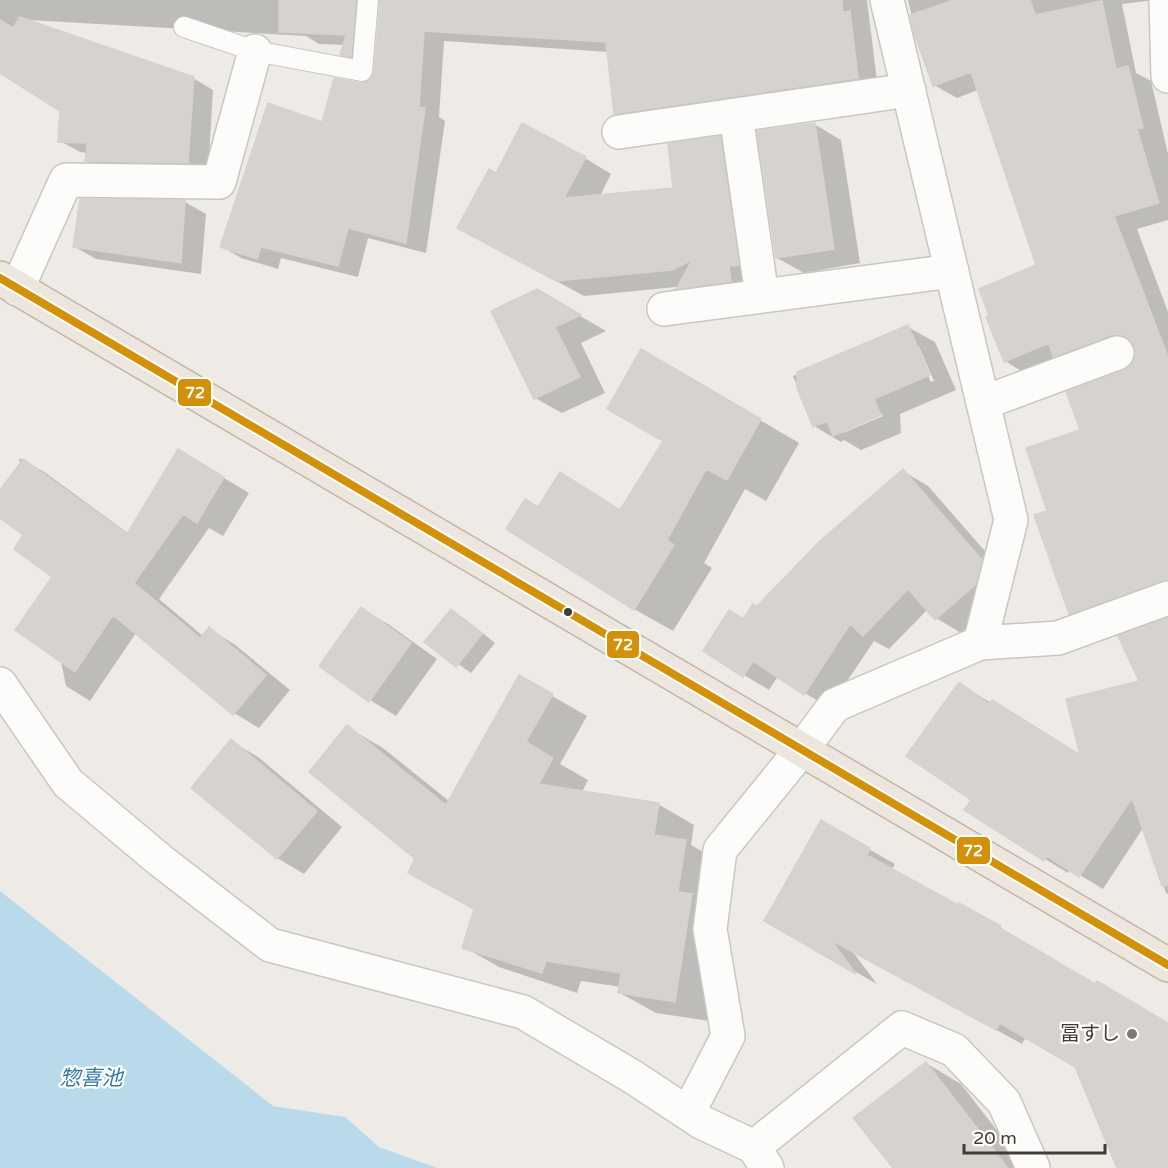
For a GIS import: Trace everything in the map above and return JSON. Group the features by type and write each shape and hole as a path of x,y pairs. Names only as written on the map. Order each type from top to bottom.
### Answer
{"highway":[{"path":"9,284 1168,965"}],"street":[{"path":"887,0 1011,520 980,643"},
{"path":"1166,0 1168,76"},
{"path":"9,284 66,180 219,182 255,51"},
{"path":"619,132 909,90"},
{"path":"736,115 762,296"},
{"path":"664,309 952,271"},
{"path":"983,403 1117,353"},
{"path":"688,1113 728,1036 710,929 720,850 835,705 980,643 1058,638 1168,598"},
{"path":"0,684 69,783 161,861 270,945 523,1012 633,1077 761,1158 902,1028 954,1050 1004,1102 1033,1168"}],"lane":[{"path":"184,27 255,51 362,71 368,0"}],"water":[{"name":"惣喜池","path":"0,891 273,1106 345,1117 379,1147 437,1168 0,1168"}],"building":[{"path":"279,0 356,0 351,57 340,55 346,35 279,32"},
{"path":"380,0 842,0 843,12 850,11 858,78 614,114 606,42 424,31 419,107 425,108 406,243 348,228 338,266 261,247 257,259 220,247 268,103 322,122 334,78 360,83 371,79 374,72"},
{"path":"954,0 1030,0 1035,15 1102,1 1116,69 1128,66 1143,128 1137,129 1159,203 1114,216 1168,357 1168,580 1069,614 1034,515 1047,511 1026,448 1080,430 1066,392 1124,370 1131,365 1135,357 1135,347 1128,338 1120,334 1111,335 1053,357 1049,343 1004,362 986,317 989,316 979,289 1036,265 971,72 933,86 910,15"},
{"path":"20,17 194,77 188,163 85,161 87,143 58,142 60,111 0,73 0,20 13,28"},
{"path":"522,123 586,157 564,198 673,188 668,144 720,136 739,265 729,266 731,281 676,289 692,260 672,270 556,281 457,228 489,169 496,173"},
{"path":"815,123 834,249 776,258 757,131"},
{"path":"80,199 185,200 181,263 73,247"},
{"path":"537,289 581,315 555,327 580,377 534,399 491,311"},
{"path":"908,325 930,375 874,399 881,415 833,436 827,421 813,427 797,388 797,372"},
{"path":"641,349 761,419 727,480 706,469 667,540 674,545 634,610 506,529 525,499 538,507 560,472 620,510 663,441 607,409"},
{"path":"178,449 224,477 197,523 183,514 134,583 200,638 209,627 266,675 233,715 113,615 75,672 15,630 52,577 14,549 23,535 0,518 0,490 23,459 127,534"},
{"path":"903,469 982,560 976,584 935,620 908,589 863,636 850,624 804,695 753,661 743,677 703,651 729,610 743,619 753,604 757,606 820,541"},
{"path":"361,607 411,643 369,702 319,666"},
{"path":"451,609 482,634 456,667 424,642"},
{"path":"1168,618 1168,885 1162,886 1132,798 1079,877 1047,856 1044,861 964,810 971,800 906,756 959,682 989,704 992,700 1080,755 1066,699 1139,681 1118,636"},
{"path":"519,675 553,694 526,742 553,758 539,784 659,803 654,835 686,840 678,892 692,894 675,1002 618,993 621,973 546,961 542,973 462,948 474,909 408,873 415,859 309,772 347,725 446,805"},
{"path":"231,739 317,811 277,859 191,788"},
{"path":"821,820 870,848 867,855 1001,926 1000,928 1095,984 1097,981 1168,1023 1168,1168 1117,1168 1075,1067 1000,1023 996,1030 831,940 856,974 764,921"},
{"path":"926,1062 1008,1168 893,1168 853,1118"}],"transit line":[{"name":"72","path":"0,278 1168,965"}],"place":[{"name":"冨すし","path":"1132,1034"}]}
